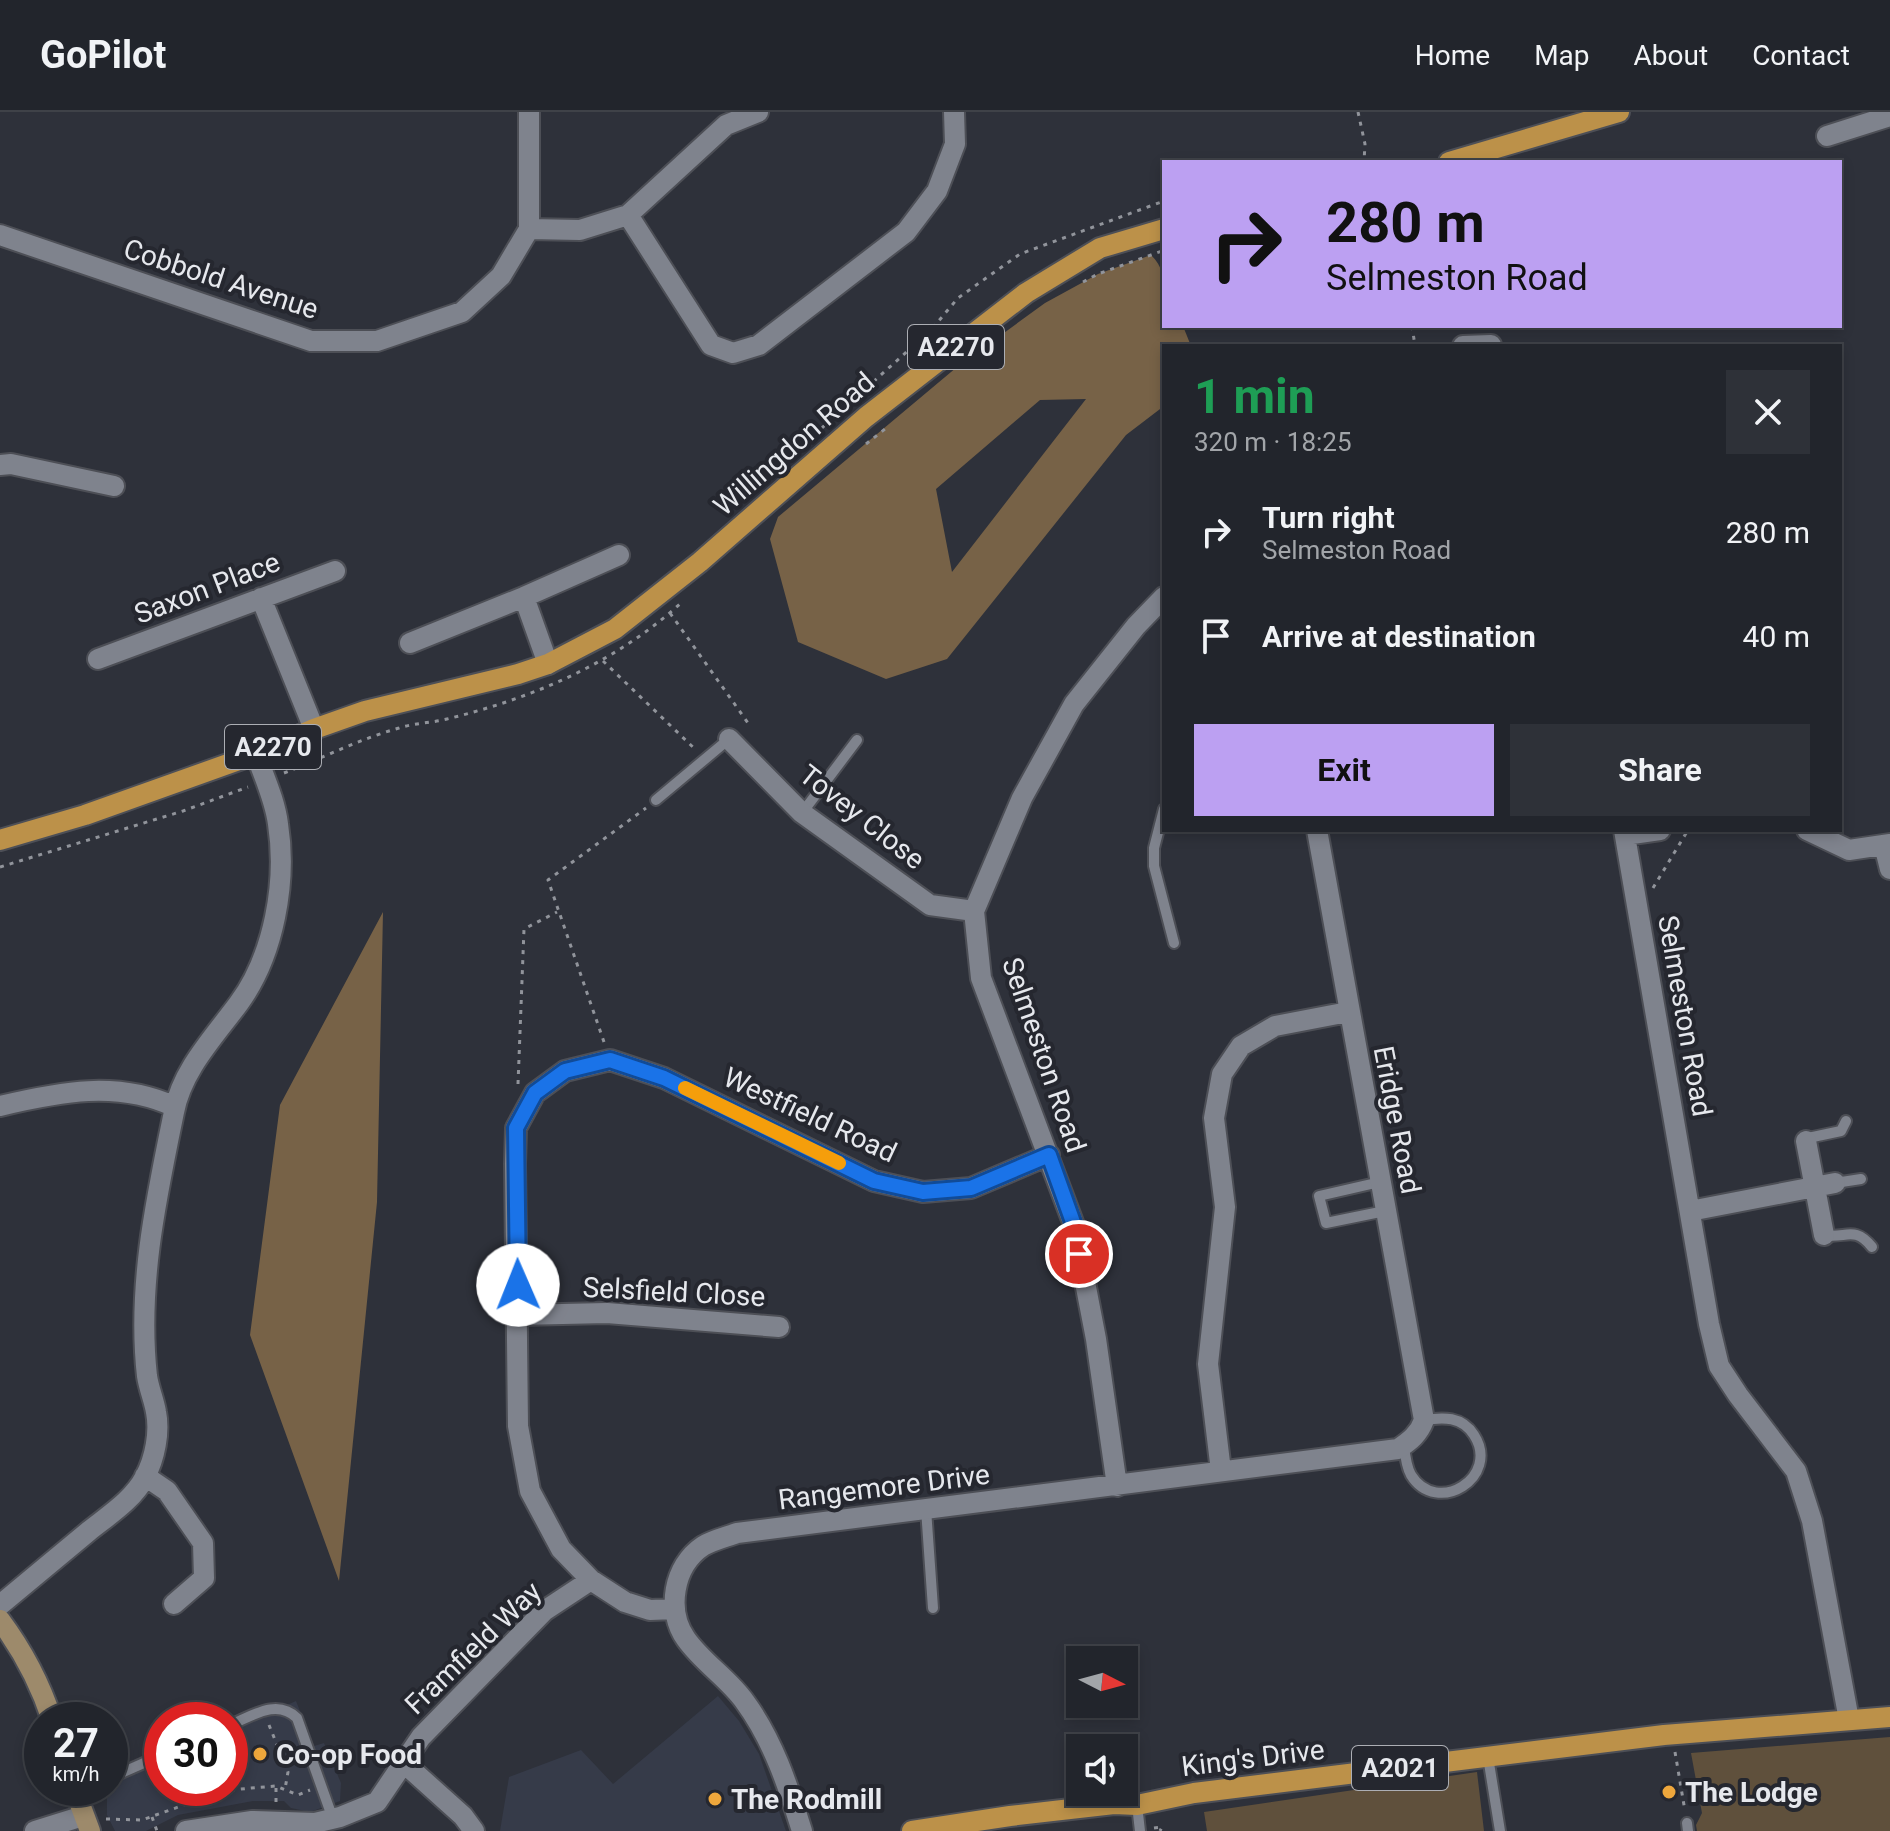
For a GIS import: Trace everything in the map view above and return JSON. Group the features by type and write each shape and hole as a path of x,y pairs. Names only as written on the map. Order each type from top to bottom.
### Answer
{"main road":[{"path":"1456,160 1619,112"},
{"name":"Willingdon Road","path":"0,840 85,815 365,711 548,664 615,629 664,592 866,417 1026,293 1100,248 1162,230"},
{"name":"King's Drive","path":"1138,1805 1194,1793 1672,1734 1890,1717"},
{"name":"King's Drive","path":"912,1831 1097,1806"}],"street":[{"path":"529,112 529,229 580,230 628,215 726,125 758,112"},
{"path":"628,215 711,345 733,353 759,345 906,232 937,191 955,144 954,112"},
{"path":"1827,136 1890,116"},
{"name":"Cobbold Avenue","path":"0,235 311,341 377,341 462,312 501,276 529,229"},
{"path":"0,465 11,464 114,486"},
{"path":"410,643 619,555"},
{"name":"Saxon Place","path":"98,659 335,571"},
{"path":"524,597 548,664"},
{"path":"261,598 314,729"},
{"name":"Selmeston Road","path":"1117,1486 1096,1339 1074,1225 981,978 974,911 1022,798 1074,704 1136,626 1162,599"},
{"name":"Tovey Close","path":"729,739 802,813 930,905 974,911"},
{"path":"0,1605 128,1499 145,1476 154,1453 157,1413 148,1381 144,1334 146,1275 175,1107 188,1073 258,971 272,926 279,886 281,848 278,821 256,754"},
{"name":"Eridge Road","path":"1317,832 1424,1420"},
{"path":"1811,832 1849,850 1887,845 1890,869"},
{"name":"Selmeston Road","path":"1624,833 1709,1324 1719,1366 1796,1471 1808,1508 1849,1720"},
{"path":"1221,1471 1208,1364 1225,1207 1214,1118 1222,1074 1241,1046 1275,1026 1348,1012"},
{"path":"610,1060 565,1071 535,1093 516,1128 518,1426 530,1491 561,1549 591,1580 625,1602 650,1610 675,1609 686,1639 744,1701 768,1741 788,1787 802,1831"},
{"name":"Westfield Road","path":"610,1060 664,1078 874,1181 923,1192 971,1188 1049,1155"},
{"path":"0,1106 96,1089 116,1090 175,1107"},
{"path":"1806,1141 1824,1235"},
{"path":"1690,1211 1835,1183"},
{"name":"Selsfield Close","path":"518,1315 607,1313 779,1327"},
{"path":"1404,1445 1420,1430 1424,1420"},
{"name":"Rangemore Drive","path":"675,1609 679,1576 686,1563 705,1545 737,1533 1398,1449 1404,1445"},
{"path":"145,1476 167,1491 203,1543 204,1578 174,1604"},
{"name":"Framfield Way","path":"189,1831 252,1821 315,1823 377,1802 421,1737 544,1611 591,1580"},
{"path":"0,1620 24,1652 47,1702"},
{"path":"404,1763 463,1816 474,1831"},
{"path":"35,1831 86,1824"}],"lane":[{"path":"656,800 729,739"},
{"path":"802,813 857,740"},
{"path":"1162,817 1154,848 1154,866 1174,943"},
{"path":"1806,1141 1841,1131 1846,1121"},
{"path":"1835,1183 1861,1179"},
{"path":"1380,1182 1319,1196 1326,1223 1385,1211"},
{"path":"1824,1235 1855,1233 1865,1238 1872,1247"},
{"path":"1404,1445 1410,1474 1419,1485 1434,1492 1458,1490 1475,1476 1481,1451 1471,1430 1454,1419 1424,1420"},
{"path":"926,1509 933,1608"},
{"path":"248,1717 280,1708 289,1710 297,1718 333,1819"},
{"path":"1488,1757 1500,1831"},
{"path":"1137,1806 1140,1831"}],"path":[{"path":"1358,112 1365,144 1364,160"},
{"path":"1072,288 1098,274 1162,251"},
{"path":"856,453 890,424"},
{"path":"0,867 183,811 400,727 447,719 544,689 630,645 691,594"},
{"path":"670,613 748,723 729,739"},
{"path":"603,661 705,759"},
{"path":"610,1060 548,880 656,800"},
{"path":"1638,912 1687,832"},
{"path":"517,1097 524,929 559,911"},
{"path":"271,1724 288,1772 285,1789"},
{"path":"1672,1734 1688,1827"},
{"path":"276,1786 276,1800"},
{"path":"86,1824 106,1819 142,1820 223,1791 276,1786 298,1795 309,1790"},
{"path":"152,1817 157,1831"}],"shaded area":[{"path":"1151,255 1162,274 1162,328 1184,328 1190,344 1162,344 1162,408 1126,435 947,659 886,679 798,642 770,539 778,517 957,367 1045,303 1098,274","holes":["1086,399 952,572 936,489 1040,400"]},
{"path":"383,912 377,1202 339,1581 250,1335 280,1105"},
{"path":"718,1696 739,1721 759,1754 786,1831 500,1831 509,1777 581,1750 613,1784"},
{"path":"296,1701 314,1746 324,1743 341,1783 340,1801 310,1812 291,1808 284,1801 248,1802 248,1722"},
{"path":"1890,1737 1890,1831 1697,1831 1696,1825 1702,1813 1691,1753"},
{"path":"144,1769 144,1806 226,1806 178,1815 146,1831 115,1831 107,1815 107,1806 128,1806 128,1777"},
{"path":"1477,1772 1484,1831 1207,1831 1204,1812"}],"slow traffic":[{"path":"685,1088 839,1163"}],"place":[{"name":"Co-op Food","path":"260,1754"},
{"name":"The Lodge","path":"1669,1792"},
{"name":"The Rodmill","path":"715,1799"}],"route":[{"path":"518,1285 516,1128 535,1093 565,1071 610,1060 664,1078 874,1181 923,1192 971,1188 1049,1155 1074,1225 1079,1254"}]}
